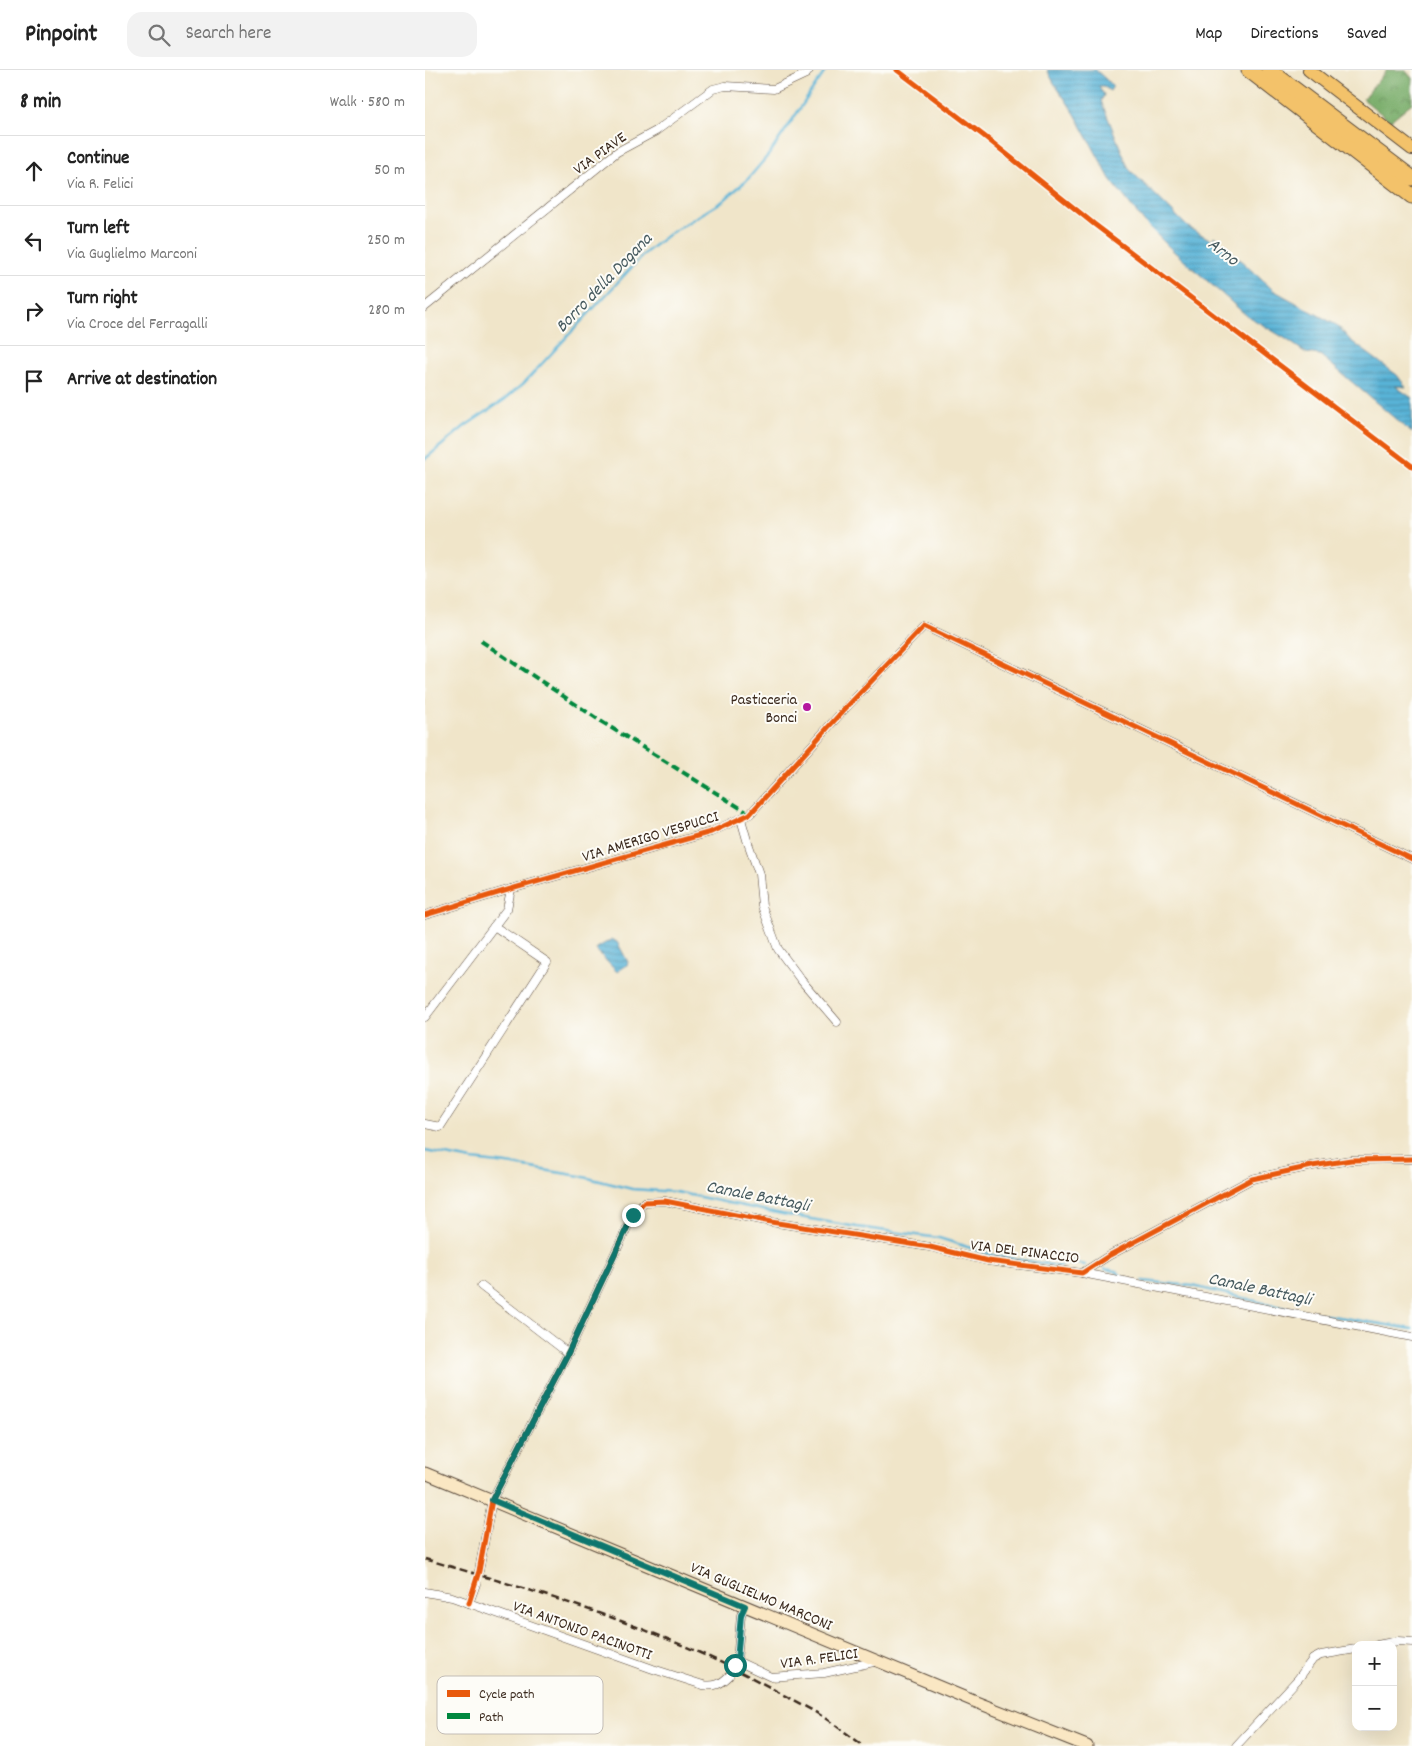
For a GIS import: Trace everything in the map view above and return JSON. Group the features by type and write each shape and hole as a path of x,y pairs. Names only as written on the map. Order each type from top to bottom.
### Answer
{"highway":[{"path":"1249,70 1412,196"},
{"path":"1269,70 1412,178"}],"main road":[{"path":"1309,70 1412,149"}],"street":[{"name":"VIA PIAVE","path":"425,307 617,152 656,131 713,90 725,86 774,89 806,74 809,70"},
{"name":"VIA AMERIGO VESPUCCI","path":"425,915 711,832 750,814 841,713 924,626 1412,859"},
{"path":"741,819 759,874 762,906 778,949 801,980 837,1022"},
{"path":"425,1017 507,909 511,889"},
{"path":"425,1124 440,1127 547,962 494,926"},
{"name":"VIA DEL PINACCIO","path":"568,1353 633,1215 644,1202 665,1201 771,1222 930,1247 988,1261 1082,1273 1110,1255 1252,1179 1351,1160 1412,1159"},
{"path":"1082,1273 1412,1337"},
{"path":"479,1571 492,1500 568,1353 481,1286"},
{"name":"VIA GUGLIELMO MARCONI","path":"425,1473 976,1702 1087,1746"},
{"path":"469,1603 476,1584"},
{"name":"VIA ANTONIO PACINOTTI","path":"425,1592 452,1597 644,1666 703,1685 711,1686 722,1683 729,1676"},
{"name":"VIA R. FELICI","path":"745,1606 741,1615 736,1663 771,1677 824,1673 878,1661"},
{"path":"1397,1641 1412,1642"},
{"path":"1236,1746 1298,1679 1313,1658 1352,1649"}],"green space":[{"path":"1387,70 1405,70 1412,78 1412,103 1390,121 1363,99"}],"water":[{"name":"Arno","path":"1047,70 1096,70 1113,86 1110,91 1103,86 1099,86 1104,95 1101,101 1129,169 1188,227 1213,241 1214,236 1273,290 1338,326 1350,340 1397,375 1406,387 1395,386 1412,398 1412,433 1320,355 1306,353 1246,315 1171,249 1145,223 1110,179 1075,114"},
{"path":"612,939 617,942 628,962 627,965 617,972 596,950"}],"waterway":[{"name":"Borro della Dogana","path":"425,459 465,426 504,400 524,383 645,253 669,234 723,201 748,179 770,153 826,70"},
{"name":"Canale Battagli","path":"425,1151 580,1176 632,1189 676,1192 782,1214 857,1227 939,1238 996,1256 1059,1266 1069,1262 1085,1265"},
{"name":"Canale Battagli","path":"1105,1269 1116,1271 1123,1278"},
{"name":"Canale Battagli","path":"1143,1281 1193,1286 1289,1309 1412,1329"}],"railway":[{"path":"425,1559 559,1600 690,1648 811,1710 864,1746"}],"marked path":[{"path":"481,641 602,722 750,814"}],"cycle path":[{"path":"897,70 984,136 1094,224 1412,466"},
{"path":"425,915 711,832 750,814 841,713 924,626 1412,859"},
{"path":"469,1603 479,1571 492,1500 568,1353 633,1215 644,1202 665,1201 771,1222 930,1247 988,1261 1082,1273 1110,1255 1252,1179 1351,1160 1412,1159"}],"place":[{"name":"Pasticceria Bonci","path":"807,707"}],"route":[{"path":"633,1215 568,1353 492,1500 745,1606 741,1615 737,1661 735,1665"}]}
